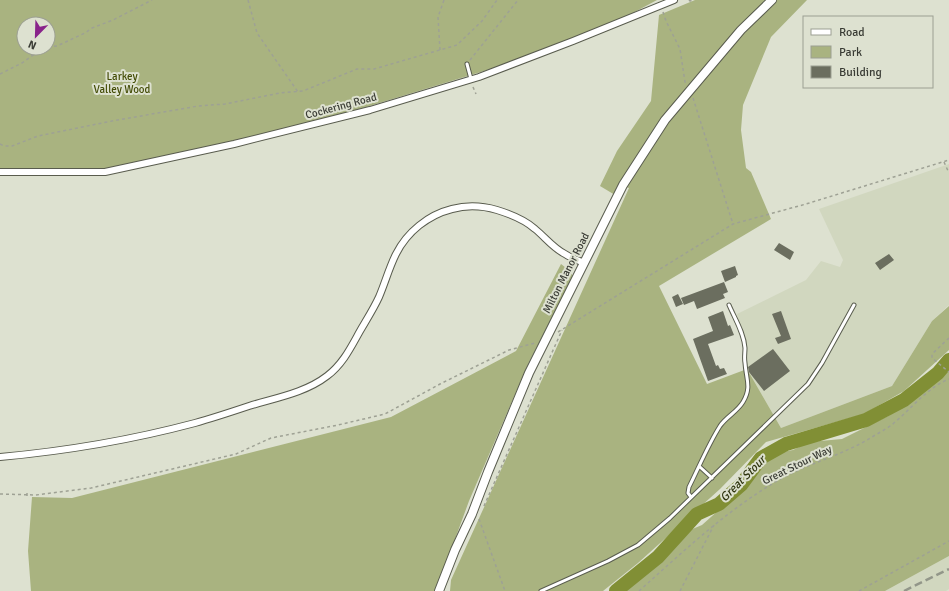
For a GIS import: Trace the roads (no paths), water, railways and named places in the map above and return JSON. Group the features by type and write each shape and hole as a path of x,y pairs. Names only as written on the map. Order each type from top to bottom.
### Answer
{"street":[{"name":"Cockering Road","path":"0,172 105,172 234,144 363,112 471,79 573,41 674,0"},
{"name":"Milton Manor Road","path":"439,591 529,373 623,185 665,120 741,30 772,0"},
{"path":"0,457 67,449 155,433 196,423 285,395 308,387 319,381 335,369 349,351 374,306 396,254 402,244 422,224 444,211 461,207 475,206 509,214 534,228 547,241 564,254 584,263"}],"lane":[{"path":"467,64 471,79"},
{"path":"691,497 688,493 689,487 721,425 743,402 749,384 744,362 745,348 742,335 729,305"},
{"path":"541,591 608,561 638,545 670,518 808,384 822,363 854,305"},
{"path":"700,466 712,478"}],"waterway":[{"name":"Great Stour","path":"616,591 658,557 697,514 719,504 741,485 761,458 786,444 866,420 904,400 938,373 949,360"}],"railway":[{"path":"904,591 949,569"}],"park label":[{"name":"Larkey Valley Wood","path":"122,82"}]}
